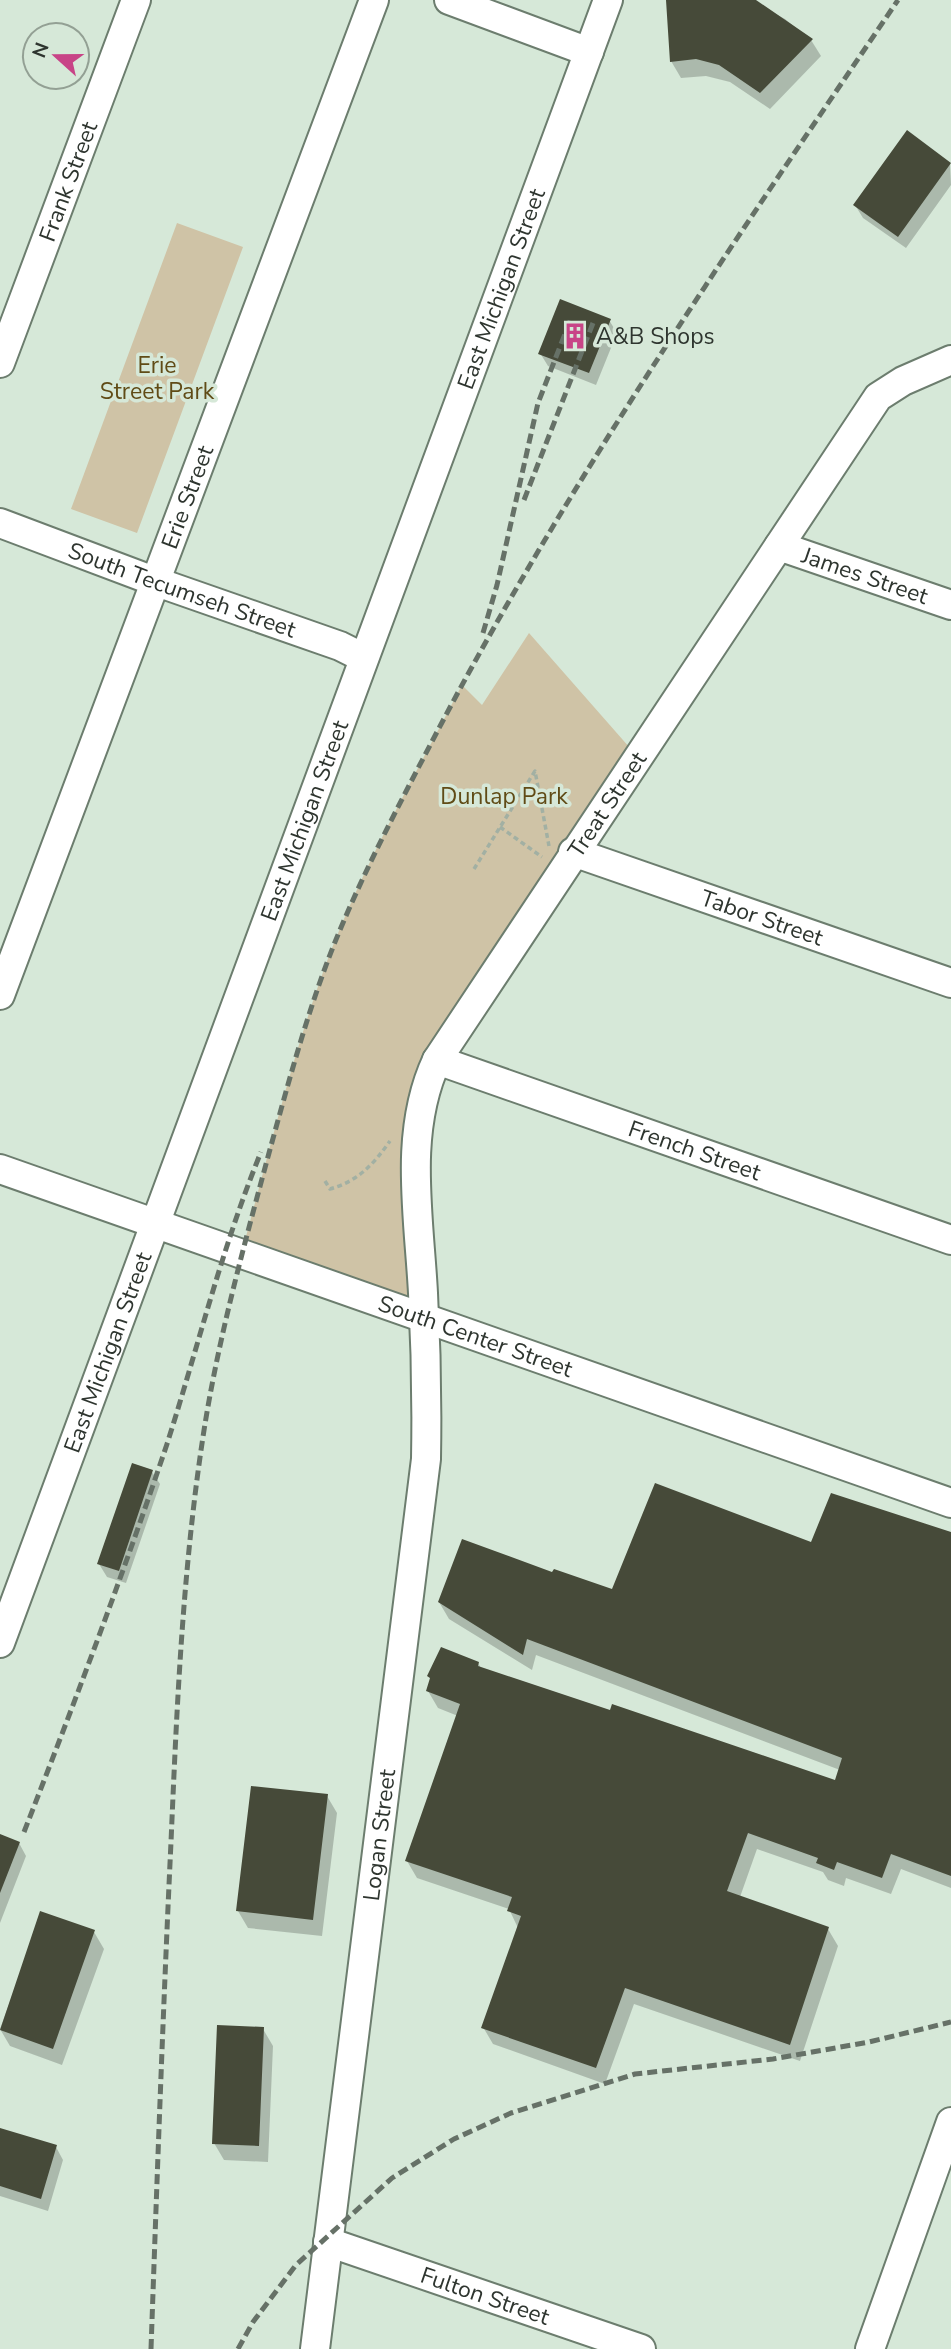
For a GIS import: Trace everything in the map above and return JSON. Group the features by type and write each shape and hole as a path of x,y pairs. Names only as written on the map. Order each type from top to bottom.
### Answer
{"street":[{"name":"Frank Street","path":"0,363 136,0"},
{"name":"Erie Street","path":"0,995 374,0"},
{"path":"449,0 589,52"},
{"name":"East Michigan Street","path":"3,1624 156,1226 608,0"},
{"name":"Treat Street","path":"424,1318 416,1163 421,1109 427,1081 437,1060 561,849 779,546 878,397 903,381 951,360"},
{"name":"South Tecumseh Street","path":"0,523 154,581 340,646 364,658"},
{"name":"James Street","path":"779,546 951,604"},
{"name":"Tabor Street","path":"561,849 951,983"},
{"name":"French Street","path":"437,1060 951,1240"},
{"name":"South Center Street","path":"0,1169 951,1503"},
{"name":"Logan Street","path":"315,2349 419,1530 426,1459 424,1318"},
{"path":"870,2349 951,2122"},
{"name":"Fulton Street","path":"328,2242 641,2349"}],"path":[{"path":"474,869 534,771 561,849"},
{"path":"500,827 542,857"},
{"path":"325,1181 330,1189 350,1183 372,1165 390,1142"}],"green space":[{"name":"Erie Street Park","path":"177,223 243,247 137,533 71,509"},
{"name":"Dunlap Park","path":"529,633 637,756 427,1081 424,1318 241,1255 283,1100 318,985 361,881 462,685 482,705"}],"building":[{"path":"666,0 756,0 813,39 760,93 719,65 696,59 670,62"},
{"path":"907,130 951,163 898,237 853,205"},
{"name":"A&B Shops","path":"560,299 611,319 589,373 538,354"},
{"path":"132,1463 153,1470 119,1571 97,1564"},
{"path":"655,1483 811,1542 831,1493 951,1532 951,1876 891,1854 882,1878 837,1862 834,1870 816,1863 818,1858 748,1833 727,1891 829,1927 790,2045 625,1988 596,2068 481,2028 521,1916 507,1911 512,1897 405,1861 460,1704 426,1691 430,1678 427,1676 441,1647 479,1662 478,1666 610,1710 612,1704 835,1780 842,1758 527,1639 523,1655 438,1602 462,1539 552,1572 554,1569 612,1589"},
{"path":"251,1786 328,1794 313,1920 236,1911"},
{"path":"0,1834 20,1842 0,1893"},
{"path":"40,1911 95,1930 53,2049 0,2030"},
{"path":"217,2025 264,2027 259,2146 212,2144"},
{"path":"0,2128 57,2145 41,2199 0,2186"}],"railway":[{"path":"151,2349 176,1737 182,1633 197,1476 211,1390 242,1254 306,1023 333,947 370,864 490,635 544,542 658,359 898,0"},
{"path":"483,633 497,585 538,403 572,316"},
{"path":"524,500 593,323"},
{"path":"24,1832 98,1639 150,1493 222,1261 261,1152"},
{"path":"238,2349 253,2322 296,2265 392,2178 454,2139 511,2113 635,2074 773,2059 869,2042 951,2022"}],"place":[{"name":"A&B Shops","path":"575,336"}]}
